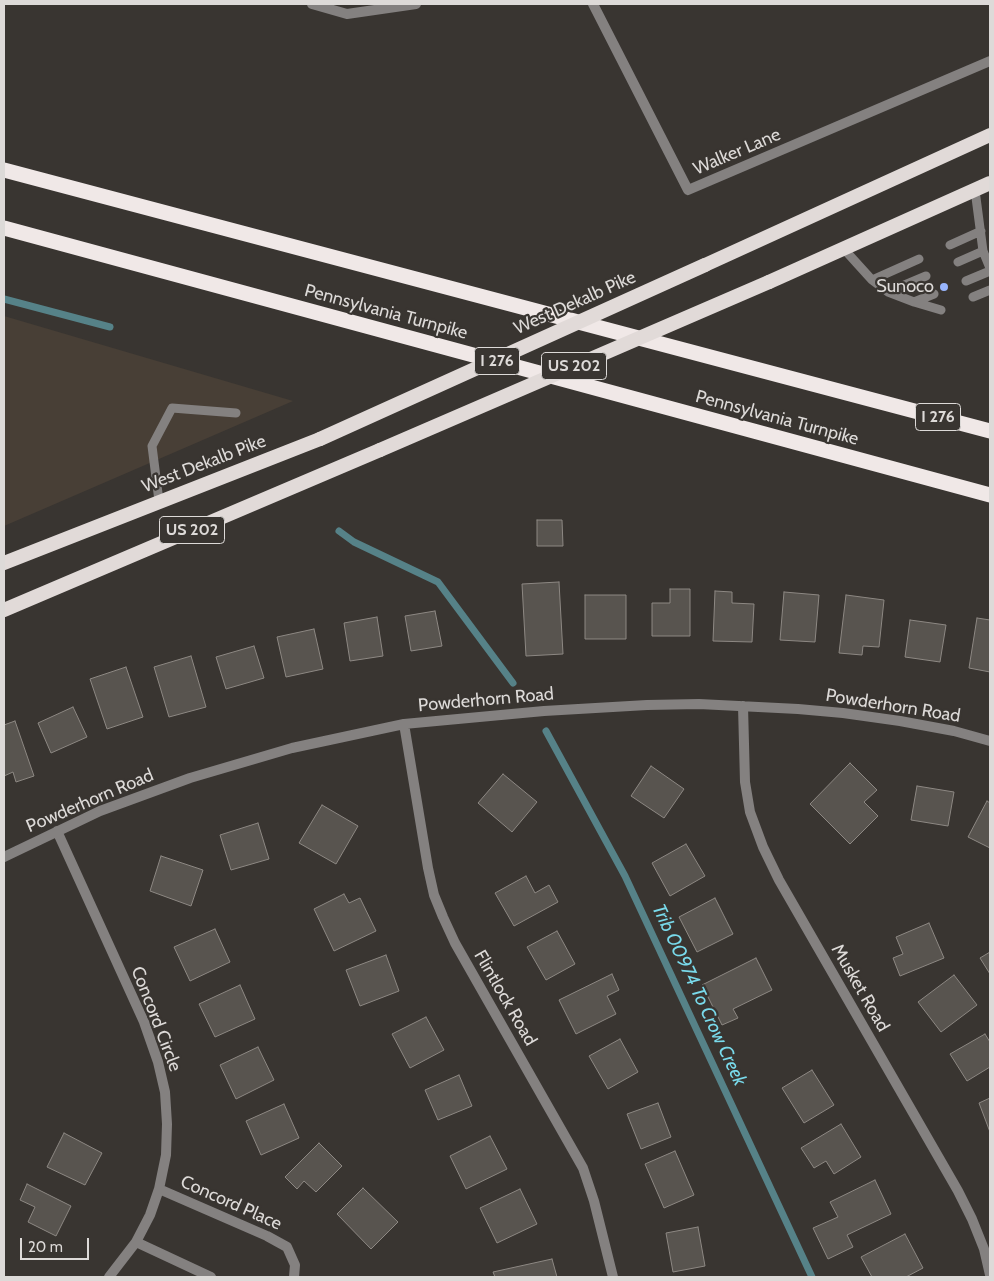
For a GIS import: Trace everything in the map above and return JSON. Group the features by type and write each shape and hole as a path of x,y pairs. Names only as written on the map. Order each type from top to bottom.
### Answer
{"highway":[{"name":"West Dekalb Pike","path":"4,563 320,439 990,135"},
{"name":"I 276","path":"4,170 990,431"},
{"name":"US 202","path":"4,610 769,282 990,183"},
{"name":"Pennsylvania Turnpike","path":"4,228 990,495"},
{"path":"886,403 990,422"}],"street":[{"path":"312,4 347,14 416,4"},
{"name":"Walker Lane","path":"593,4 688,190 990,61"},
{"name":"Powderhorn Road","path":"4,857 100,812 208,772 292,748 404,724 544,711 647,705 743,706 816,711 900,721 954,731 990,741"},
{"name":"Musket Road","path":"743,706 745,782 750,812 763,847 784,888 958,1191 984,1249 990,1275"},
{"name":"Flintlock Road","path":"404,724 428,868 434,895 442,917 583,1168 594,1201 613,1277"},
{"name":"Concord Circle","path":"57,831 144,1022 158,1062 165,1092 166,1154 159,1188 150,1215 136,1242 109,1277"},
{"name":"Concord Place","path":"159,1188 267,1236 288,1248 295,1265 294,1277"},
{"path":"136,1242 211,1277"}],"lane":[{"path":"966,281 990,270 983,251 975,190"},
{"path":"950,245 981,231"},
{"path":"843,248 872,280 888,292 941,310"},
{"path":"958,262 983,251"},
{"path":"872,280 919,258"},
{"path":"888,292 926,276"},
{"path":"973,297 990,290"},
{"path":"914,302 934,294"},
{"path":"159,501 152,446 172,408 236,413"}],"shaded area":[{"path":"4,316 293,401 4,526"}],"building":[{"path":"537,520 562,520 563,546 537,546"},
{"path":"559,582 563,654 526,656 522,584"},
{"path":"670,589 690,589 690,636 652,636 652,603 670,603"},
{"path":"715,591 732,592 732,603 754,604 752,642 713,641"},
{"path":"784,592 819,595 815,642 780,640"},
{"path":"585,595 626,595 626,639 585,639"},
{"path":"846,595 884,600 879,647 863,646 862,655 839,653"},
{"path":"435,611 442,646 411,651 405,616"},
{"path":"377,617 383,656 350,661 344,623"},
{"path":"977,618 990,620 990,672 969,668"},
{"path":"910,620 946,625 940,662 905,657"},
{"path":"314,629 323,669 286,677 277,637"},
{"path":"254,646 264,678 226,689 216,657"},
{"path":"191,656 206,707 169,717 154,667"},
{"path":"126,667 143,717 107,729 90,679"},
{"path":"73,707 87,737 51,753 38,723"},
{"path":"15,721 34,776 16,782 13,772 4,776 4,725"},
{"path":"850,763 877,790 864,802 878,816 850,844 810,804"},
{"path":"651,766 684,789 664,818 631,796"},
{"path":"503,774 537,802 512,832 478,803"},
{"path":"917,786 954,792 948,826 911,820"},
{"path":"987,801 990,803 990,848 968,837"},
{"path":"322,805 358,826 336,864 299,843"},
{"path":"258,823 269,859 231,870 220,835"},
{"path":"686,844 705,876 670,896 652,863"},
{"path":"161,856 203,870 191,906 150,891"},
{"path":"526,876 535,893 549,885 558,902 514,926 495,893"},
{"path":"344,894 349,903 360,898 376,931 334,951 314,909"},
{"path":"715,898 733,934 697,952 679,917"},
{"path":"929,923 944,958 900,976 893,958 903,954 896,937"},
{"path":"215,929 230,962 190,981 174,947"},
{"path":"557,931 575,964 546,980 527,947"},
{"path":"990,952 990,974 980,958"},
{"path":"386,955 399,991 360,1006 346,970"},
{"path":"756,958 772,990 733,1009 738,1018 722,1025 702,985"},
{"path":"612,974 619,990 607,996 616,1014 576,1034 559,1000"},
{"path":"954,975 977,1005 941,1032 918,1002"},
{"path":"240,985 255,1019 215,1037 199,1004"},
{"path":"426,1017 444,1050 410,1068 392,1034"},
{"path":"985,1034 990,1042 990,1067 967,1081 950,1054"},
{"path":"620,1039 638,1072 608,1089 589,1056"},
{"path":"258,1047 274,1080 236,1099 220,1065"},
{"path":"812,1070 834,1105 804,1123 782,1088"},
{"path":"459,1075 472,1106 438,1120 425,1090"},
{"path":"990,1098 990,1132 979,1103"},
{"path":"658,1103 671,1137 641,1149 627,1114"},
{"path":"284,1104 299,1138 261,1155 246,1121"},
{"path":"841,1124 861,1157 834,1174 826,1161 814,1168 801,1148"},
{"path":"64,1133 102,1153 85,1185 47,1167"},
{"path":"490,1136 507,1169 466,1189 450,1156"},
{"path":"319,1143 342,1166 316,1192 304,1181 297,1189 285,1177"},
{"path":"675,1151 694,1195 664,1208 645,1164"},
{"path":"875,1180 891,1214 847,1235 853,1247 828,1259 813,1228 838,1217 830,1202"},
{"path":"27,1184 71,1206 56,1236 28,1222 35,1207 20,1200"},
{"path":"363,1188 398,1222 371,1249 337,1214"},
{"path":"520,1189 537,1224 497,1243 480,1208"},
{"path":"698,1227 705,1266 673,1272 666,1233"},
{"path":"905,1234 923,1268 906,1277 872,1277 861,1257"},
{"path":"552,1259 557,1277 495,1277 493,1272"}],"waterway":[{"name":"Trib 00974 To Crow Creek","path":"4,299 110,327"},
{"name":"Trib 00974 To Crow Creek","path":"339,531 354,542 438,582 513,683"},
{"name":"Trib 00974 To Crow Creek","path":"546,731 625,876 812,1277"}],"place":[{"name":"Sunoco","path":"944,287"}]}
